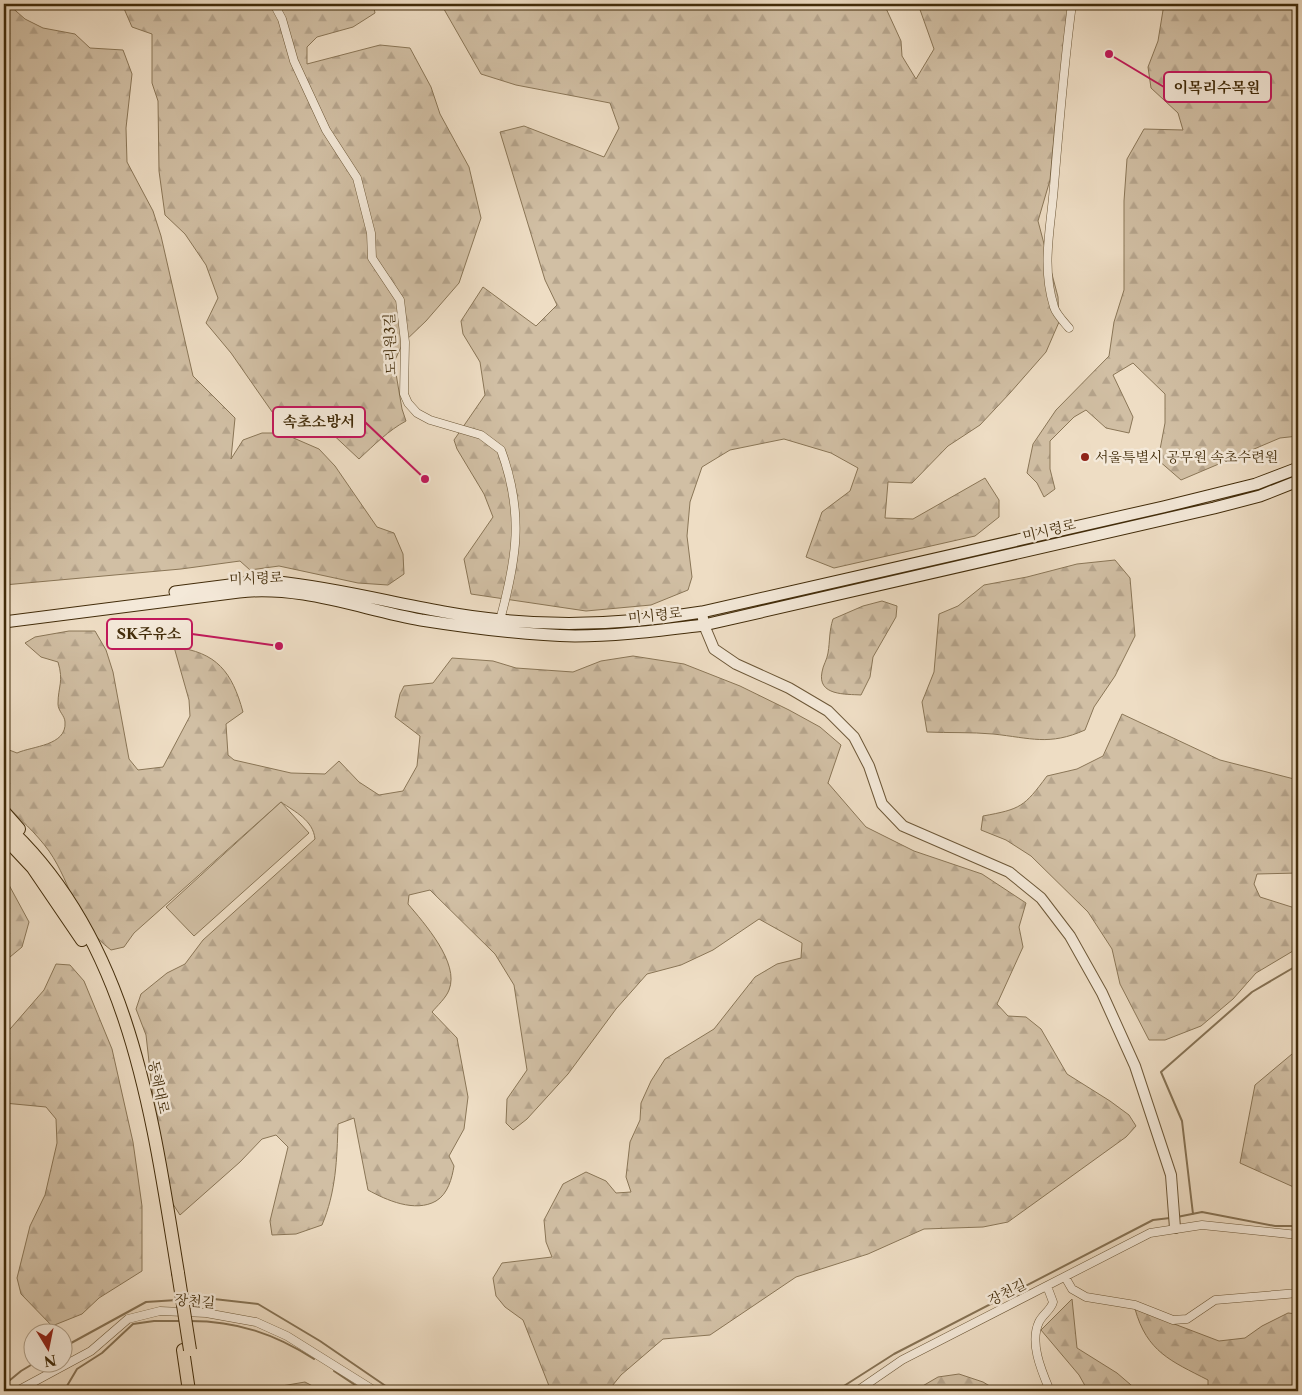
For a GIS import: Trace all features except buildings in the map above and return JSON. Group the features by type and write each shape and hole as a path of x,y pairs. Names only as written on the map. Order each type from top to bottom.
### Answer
{"main road":[{"name":"미시령로","path":"4,615 267,582 292,583 500,620 601,624 702,612 1163,507 1256,484 1298,468"},
{"name":"미시령로","path":"4,622 269,590 309,594 418,619 539,634 619,634 704,625 1214,508 1260,496 1298,481"},
{"path":"4,812 40,853 50,883"},
{"name":"동해대로","path":"4,824 34,856 50,883 83,943 111,1003 126,1042 144,1113 186,1350"},
{"name":"동해대로","path":"4,837 50,883"},
{"path":"4,848 50,883"},
{"path":"186,1350 190,1391"},
{"path":"186,1350 197,1391"}],"street":[{"name":"도리원3길","path":"274,4 282,19 294,61 326,130 357,178 371,233 372,258 400,300 405,335 404,394 408,403 417,413 430,420 481,435 501,450 504,456 516,516 517,536 511,581 500,620"},
{"path":"1069,328 1054,309 1047,271 1047,255 1061,91 1072,4"},
{"path":"702,612 704,625 714,649 736,664 789,688 828,711 854,737 869,766 882,804 903,826 1009,872 1041,898 1070,936 1097,985 1135,1066 1171,1175 1175,1226"},
{"name":"장천길","path":"857,1391 902,1360 1150,1233 1175,1226 1202,1224 1298,1235"},
{"path":"1065,1277 1072,1289 1086,1297 1135,1305 1173,1320 1187,1319 1215,1300 1298,1293"},
{"path":"1047,1286 1053,1302 1039,1322 1035,1334 1042,1373 1050,1391"},
{"name":"장천길","path":"17,1391 91,1351 128,1319 160,1311 206,1313 256,1322 295,1341 375,1391"}],"green space":[{"path":"4,4 8,4 25,19 43,28 75,34 90,48 123,50 132,74 126,128 127,162 153,211 161,236 193,376 235,418 231,459 243,440 262,433 282,433 319,449 335,466 377,527 394,533 403,554 404,574 388,585 358,583 279,566 250,570 240,561 181,569 4,585"},
{"path":"122,4 373,4 375,13 353,27 317,37 307,47 307,64 380,45 410,48 431,87 440,114 469,167 481,218 459,283 426,321 403,343 394,362 402,409 406,421 388,433 359,459 326,428 304,418 275,416 231,353 206,323 218,298 206,265 185,234 165,215 159,171 158,101 152,83 152,34 132,27"},
{"path":"441,4 884,4 901,41 902,56 916,79 934,49 918,4 1072,4 1057,104 1050,180 1038,221 1058,297 1059,322 1046,352 980,425 948,446 912,483 888,482 885,518 913,519 985,478 999,500 999,517 975,536 834,568 806,557 822,512 850,491 858,468 831,453 784,439 730,450 702,467 690,502 687,536 692,577 688,590 651,605 586,611 471,594 464,559 493,517 484,494 457,449 454,440 485,395 480,362 463,334 461,321 483,287 536,326 557,305 545,280 500,132 524,126 604,157 619,128 610,103 516,85 481,74"},
{"path":"1164,4 1286,4 1298,6 1298,436 1280,438 1181,480 1158,460 1165,423 1165,394 1133,363 1113,375 1133,417 1129,433 1106,428 1086,410 1074,417 1050,441 1050,469 1055,489 1044,497 1037,483 1027,473 1033,444 1056,410 1109,356 1114,322 1124,290 1124,201 1127,159 1144,129 1183,130 1178,113 1151,88 1148,67 1158,41"},
{"path":"1115,560 1130,578 1135,636 1115,676 1094,707 1085,730 1061,738 1050,739 985,733 927,732 922,702 934,672 939,614 958,606 984,585 1027,577 1077,564"},
{"path":"882,601 897,606 896,617 873,657 870,677 861,695 841,694 828,690 822,680 822,672 827,656 833,619 863,606"},
{"path":"69,631 95,631 106,650 113,672 129,759 138,770 163,767 190,716 189,700 174,647 189,650 212,659 228,675 234,686 243,712 226,724 228,755 234,760 291,773 325,774 339,761 359,782 379,795 403,791 417,766 420,736 395,717 400,694 404,686 433,683 452,658 493,661 516,668 573,672 601,661 633,656 684,664 740,686 820,727 841,745 828,783 866,827 914,851 982,874 1026,903 1019,927 1023,947 997,1004 1008,1016 1026,1017 1041,1029 1067,1074 1129,1115 1136,1126 1126,1137 1008,1222 983,1227 924,1229 868,1254 796,1277 710,1335 663,1339 621,1375 608,1391 551,1391 523,1320 505,1307 496,1296 493,1278 502,1263 552,1257 546,1242 544,1220 563,1184 586,1172 606,1181 616,1193 631,1192 626,1177 630,1142 640,1120 641,1103 651,1081 665,1059 714,1029 755,977 777,964 801,958 802,943 759,919 713,950 681,965 647,974 616,1009 568,1074 527,1119 513,1130 506,1123 507,1099 527,1070 514,985 495,954 430,890 409,895 408,904 439,944 449,968 451,979 449,990 444,999 432,1012 457,1038 468,1097 464,1129 449,1156 454,1166 451,1181 444,1194 436,1201 419,1206 401,1204 383,1198 368,1190 354,1118 338,1124 333,1188 322,1225 296,1234 272,1235 270,1221 288,1147 276,1135 262,1139 240,1162 180,1215 171,1201 157,1133 146,1035 136,1009 141,994 167,973 185,964 203,940 315,839 314,832 307,822 281,802 134,933 124,947 111,950 89,928 81,916 49,851 4,803 4,748 17,753 47,744 55,741 64,730 65,720 58,704 61,679 58,662 41,657 25,643 35,637"},
{"path":"1122,714 1220,760 1298,780 1298,873 1257,874 1254,884 1260,897 1298,909 1298,948 1256,973 1233,999 1201,1026 1165,1040 1149,1040 1120,984 1112,949 1088,912 1031,856 1006,840 981,830 983,816 1006,811 1021,805 1033,794 1047,776 1077,769 1103,756"},
{"path":"281,802 309,833 194,936 166,907"},
{"path":"4,881 9,885 29,922 22,947 4,962"},
{"path":"56,964 70,965 84,981 112,1049 133,1142 142,1206 142,1271 99,1298 82,1314 62,1322 48,1322 21,1294 17,1278 30,1226 45,1195 57,1143 56,1119 46,1107 4,1103 4,1036 44,990"},
{"path":"1298,1049 1298,1189 1240,1163 1255,1085"},
{"path":"1072,1299 1077,1348 1117,1373 1138,1391 1088,1391 1079,1375 1041,1330"},
{"path":"1135,1309 1219,1341 1245,1338 1262,1326 1288,1313 1298,1314 1298,1391 1208,1391 1208,1380 1162,1354 1146,1336"},
{"path":"959,1374 983,1382 998,1391 914,1391 938,1377"},
{"path":"305,1382 322,1391 266,1391 270,1388"}],"waterway":[{"path":"1193,1214 1182,1121 1161,1072 1252,992 1298,965"},
{"path":"1177,1217 1202,1212 1275,1226 1298,1226"},
{"path":"836,1391 894,1354 1153,1220 1170,1218"},
{"path":"187,1299 205,1298 258,1304 320,1341 393,1391"},
{"path":"72,1343 146,1302 177,1300"},
{"path":"64,1391 77,1369 102,1353 133,1324 154,1321 180,1321"},
{"path":"190,1321 240,1326 270,1336 314,1359"},
{"path":"4,1385 22,1370"},
{"path":"334,1371 364,1391"}],"place":[{"name":"이목리수목원","path":"1109,54"},
{"name":"서울특별시 공무원 속초수련원","path":"1085,457"},
{"name":"속초소방서","path":"425,479"},
{"name":"SK주유소","path":"279,646"}]}
